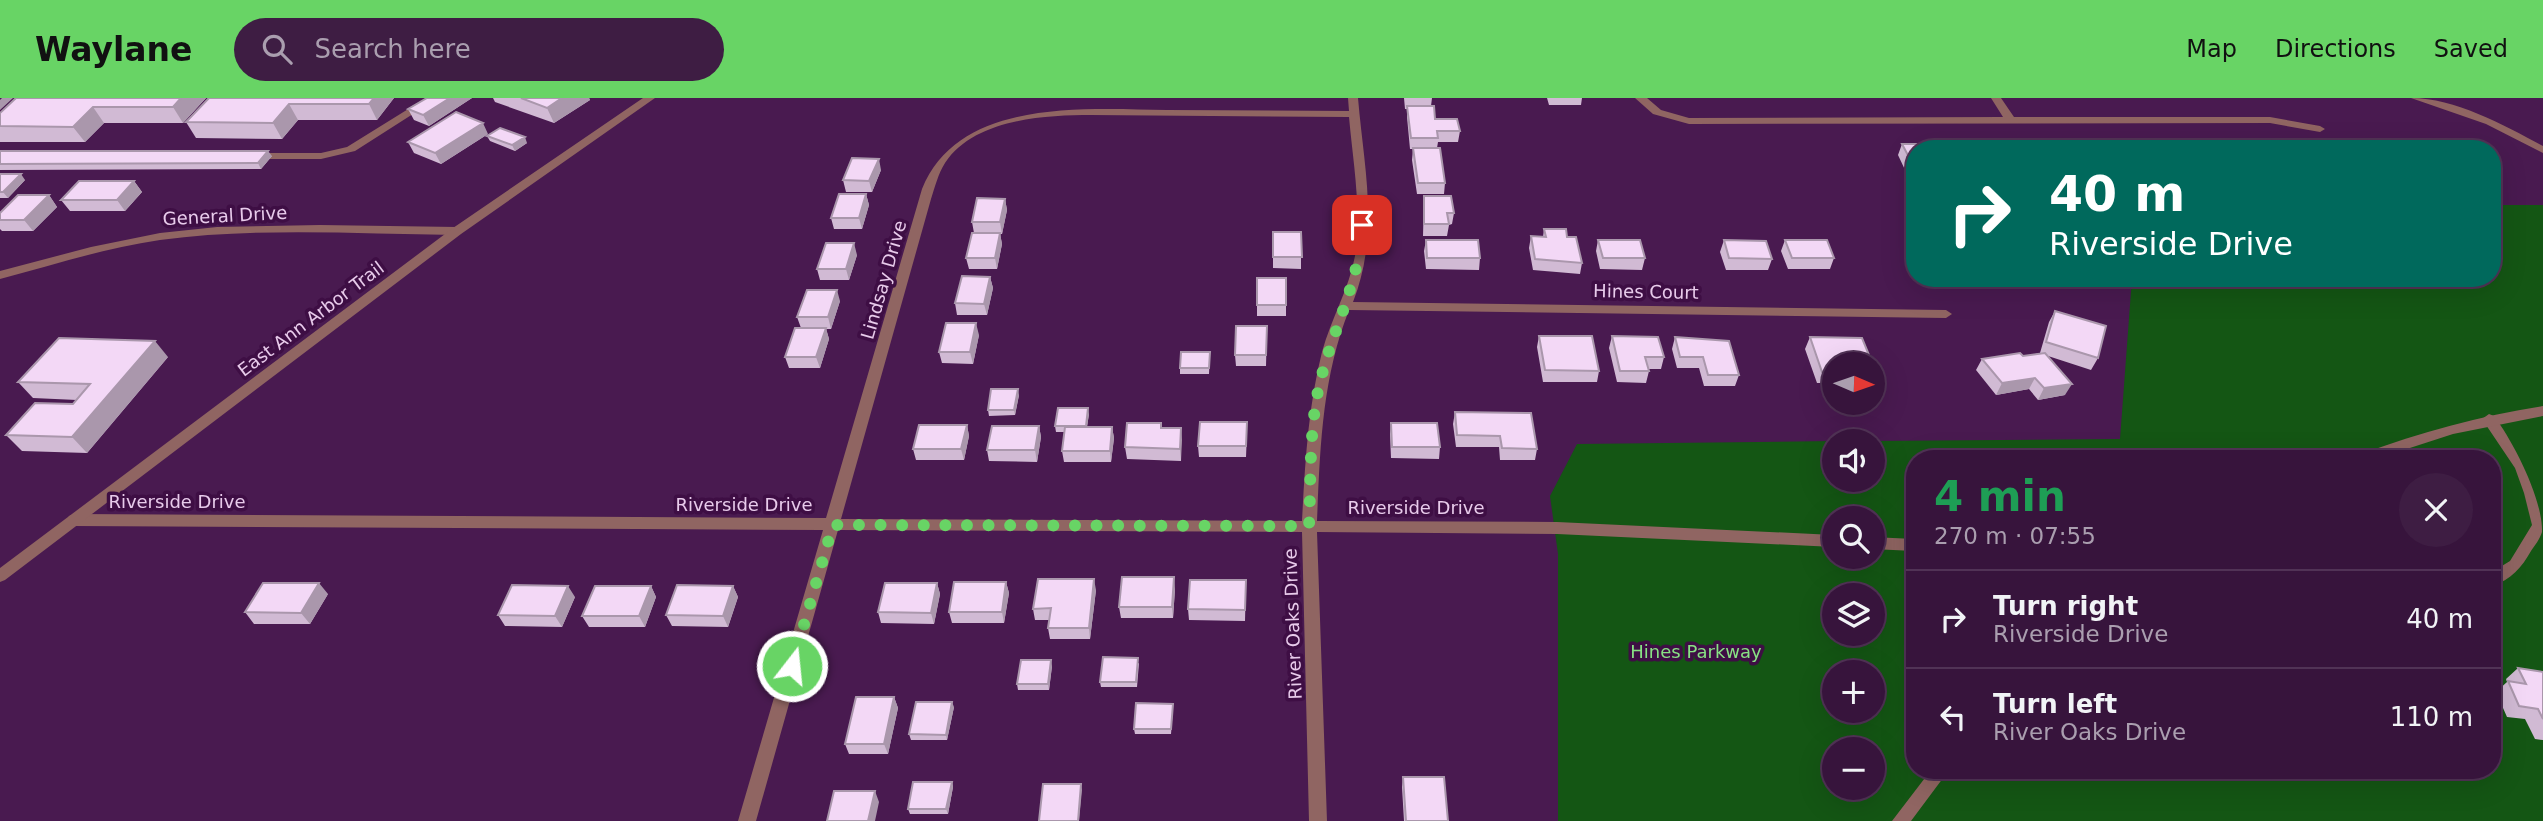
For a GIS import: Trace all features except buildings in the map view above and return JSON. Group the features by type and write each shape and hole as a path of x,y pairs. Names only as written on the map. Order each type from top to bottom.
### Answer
{"street":[{"path":"237,156 321,156 351,149 433,98"},
{"name":"River Oaks Drive","path":"1318,821 1309,526 1318,393 1330,346 1346,306 1361,253 1362,225 1353,98"},
{"path":"1640,98 1657,112 1689,121 2270,120 2320,129"},
{"path":"1997,98 2010,120"},
{"path":"2416,98 2490,122 2543,150"},
{"name":"East Ann Arbor Trail","path":"0,576 7,565 74,520 457,231 644,99"},
{"name":"Lindsay Drive","path":"747,821 934,170 953,146 986,127 1005,120 1045,113 1354,114"},
{"name":"General Drive","path":"0,275 113,245 181,234 233,230 457,231"},
{"name":"Hines Court","path":"1346,306 1946,314"},
{"path":"2387,450 2426,435 2489,419 2543,411"},
{"path":"2489,419 2517,455 2526,474 2539,525 2515,565 2501,574"},
{"name":"Riverside Drive","path":"74,520 1557,528 1822,540"},
{"path":"1885,544 1906,545"},
{"path":"1901,821 1934,779"}],"green space":[{"name":"Hines Parkway","path":"2501,205 2543,205 2543,821 1558,821 1558,554 1550,496 1577,444 1822,441 1822,492 1885,492 1885,441 2120,439 2131,287 2501,287"}],"route":[{"path":"792,666 833,525 1309,526 1313,432 1318,393 1330,346 1355,282 1361,253 1362,225"}]}
